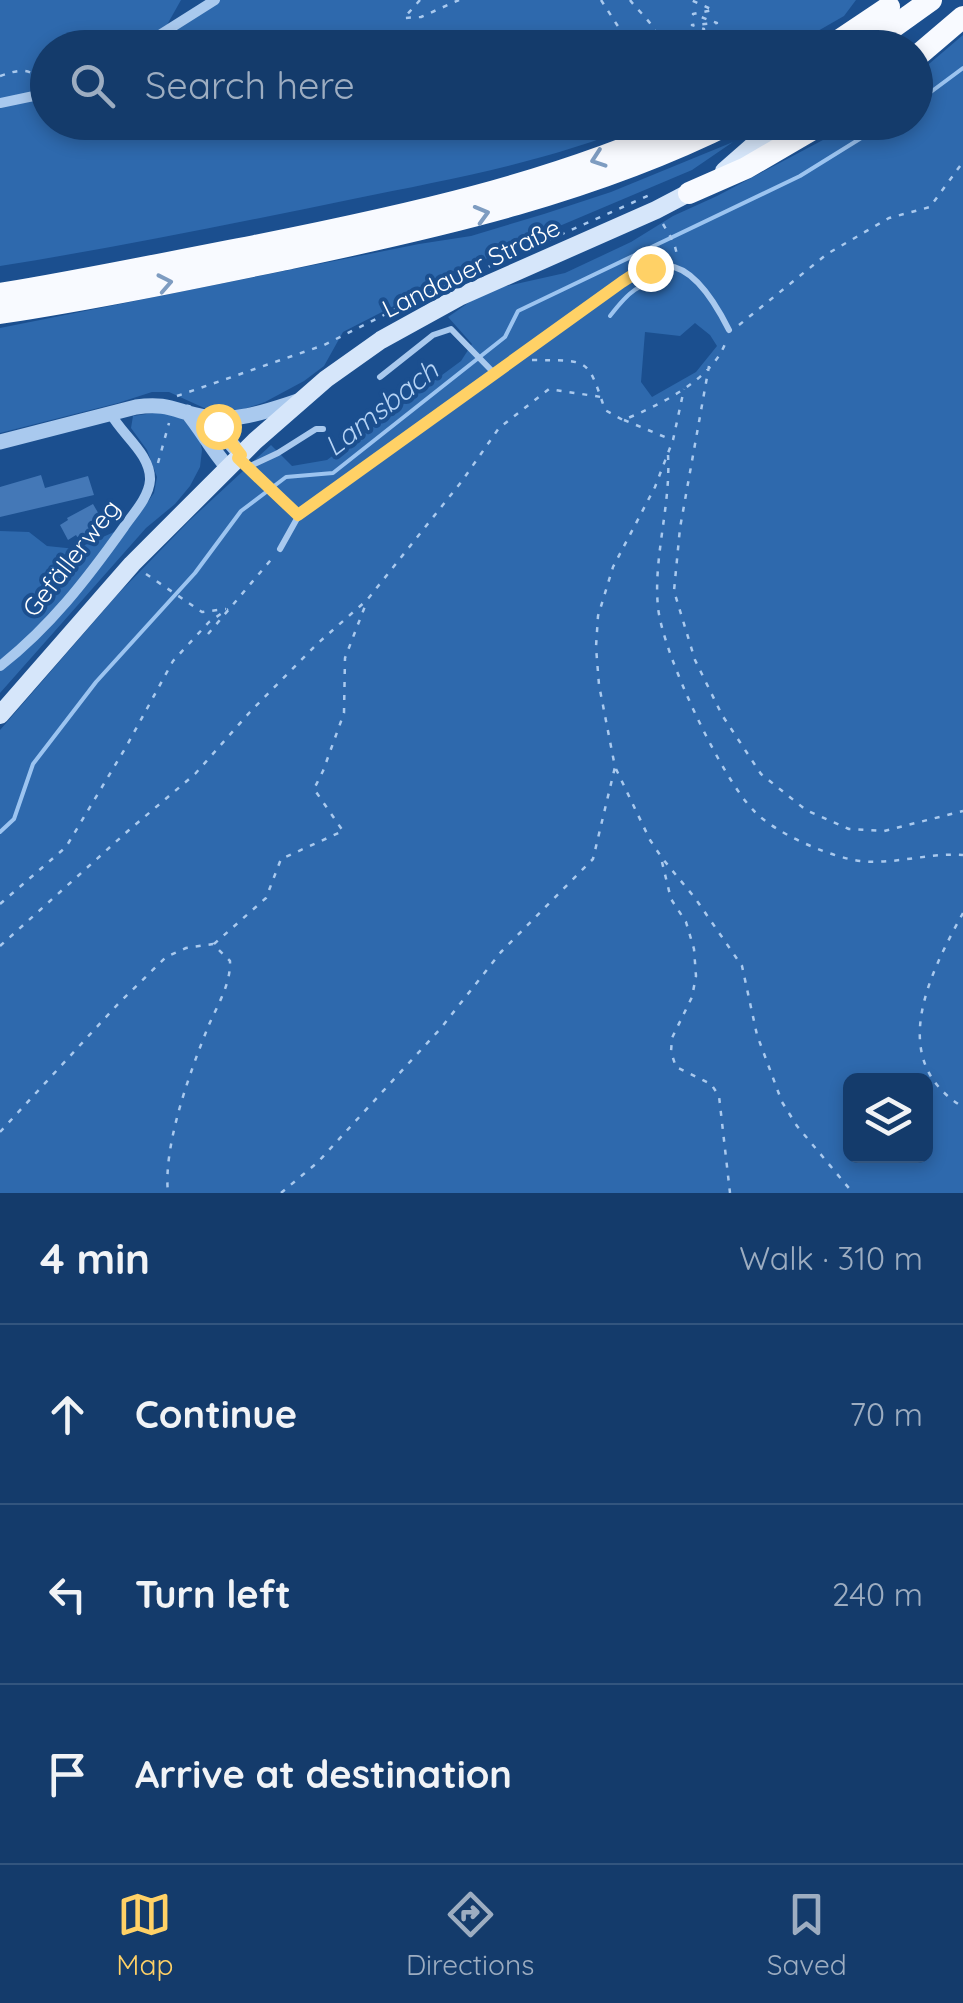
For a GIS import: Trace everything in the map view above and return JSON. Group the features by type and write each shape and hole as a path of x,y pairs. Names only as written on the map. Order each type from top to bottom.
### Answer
{"highway":[{"path":"890,30 932,0"},
{"path":"852,30 889,2"},
{"path":"933,43 963,17"},
{"path":"0,294 424,211 547,176 645,140"},
{"path":"0,312 436,228 620,171 691,140"},
{"path":"689,193 746,168 793,140"}],"main road":[{"path":"860,30 889,2"},
{"name":"Landauer Straße","path":"0,715 132,564 302,399 352,360 418,318 689,193 760,140"}],"street":[{"path":"168,30 216,0"},
{"path":"0,103 30,97"},
{"path":"0,442 154,404 208,418 235,418 302,399"},
{"path":"180,409 198,426 210,446 238,462"},
{"path":"111,414 143,458 150,479"},
{"path":"208,418 218,426 238,462"},
{"name":"Gefällerweg","path":"0,666 27,645 81,586 142,500 150,479"}],"lane":[{"path":"280,549 298,515 642,269 681,269 704,290 729,330"},
{"path":"380,377 433,334 450,329 496,374"},
{"path":"238,462 278,454 316,429 323,429"},
{"path":"238,462 298,515"}],"path":[{"path":"420,0 404,18 421,17 459,0"},
{"path":"601,0 620,30"},
{"path":"630,0 654,30"},
{"path":"692,0 713,10 692,14 717,24 692,24 704,30"},
{"path":"0,76 30,71"},
{"path":"752,315 827,254 889,218 930,207 963,162"},
{"path":"150,479 180,409 178,396 182,393 324,345 416,299 663,190"},
{"path":"664,226 681,269"},
{"path":"516,360 580,363 592,371 605,410 673,440"},
{"path":"622,420 684,389 709,366 680,528 674,591 695,660 722,715 761,774 806,810 849,829 884,831 963,812"},
{"path":"0,946 195,774 317,644 367,600 499,428 549,389 601,397"},
{"path":"684,389 668,454 613,567 598,616 599,685 615,767 662,858 696,898 742,966 757,1034 782,1102 797,1126 854,1193"},
{"path":"668,454 658,606 678,672 730,779 755,812 818,849 852,860 880,862 963,855"},
{"path":"208,634 280,549"},
{"path":"152,577 202,612 228,609"},
{"path":"0,1132 166,957 186,948 213,944 266,898 281,859 343,831 314,789 344,714 345,658 367,600"},
{"path":"0,904 66,847 173,661 209,622 228,609"},
{"path":"282,1193 318,1162 441,1028 501,952 593,859 615,767"},
{"path":"662,858 671,900 686,922 694,949 696,976 692,998 672,1038 671,1052 676,1067 711,1084 719,1096 730,1193"},
{"path":"963,913 944,946 923,1003 918,1038 924,1062 936,1082 963,1107"},
{"path":"168,1193 172,1141 207,1031 231,974 230,961 213,944"}],"shaded area":[{"path":"0,0 181,0 164,30 30,30 30,140 597,140 462,176 0,266"},
{"path":"215,0 856,0 844,16 820,30 166,30"},
{"path":"963,35 963,1193 0,1193 0,730 118,594 271,445 292,466 327,460 461,361 472,344 448,317 498,288 565,273 631,242 673,216 823,140 933,140 933,61","holes":["695,323 717,346 696,372 652,397 641,382 645,332 680,336"]},
{"path":"733,142 692,170 505,249 343,332 324,366 265,402 241,410 213,412 169,392 152,392 0,433 0,328 471,236 611,192"},
{"path":"160,412 182,418 199,436 200,467 190,486 146,528 0,693 0,531 29,532 47,546 76,549 132,524 154,493 157,477 147,450 131,428 133,416"}],"building":[{"path":"41,475 45,488 88,476 94,495 0,517 0,487"},
{"path":"93,504 104,523 79,540 76,535 68,540 60,525"}],"waterway":[{"name":"Lamsbach","path":"933,90 963,68"},
{"name":"Lamsbach","path":"0,832 14,819 33,764 96,682 195,573 241,511 286,477 333,473 505,337 518,311 800,176 858,140"},
{"path":"610,316 635,290 669,277"}],"route":[{"path":"218,426 241,455 238,458 298,515 622,282 650,268"}]}
